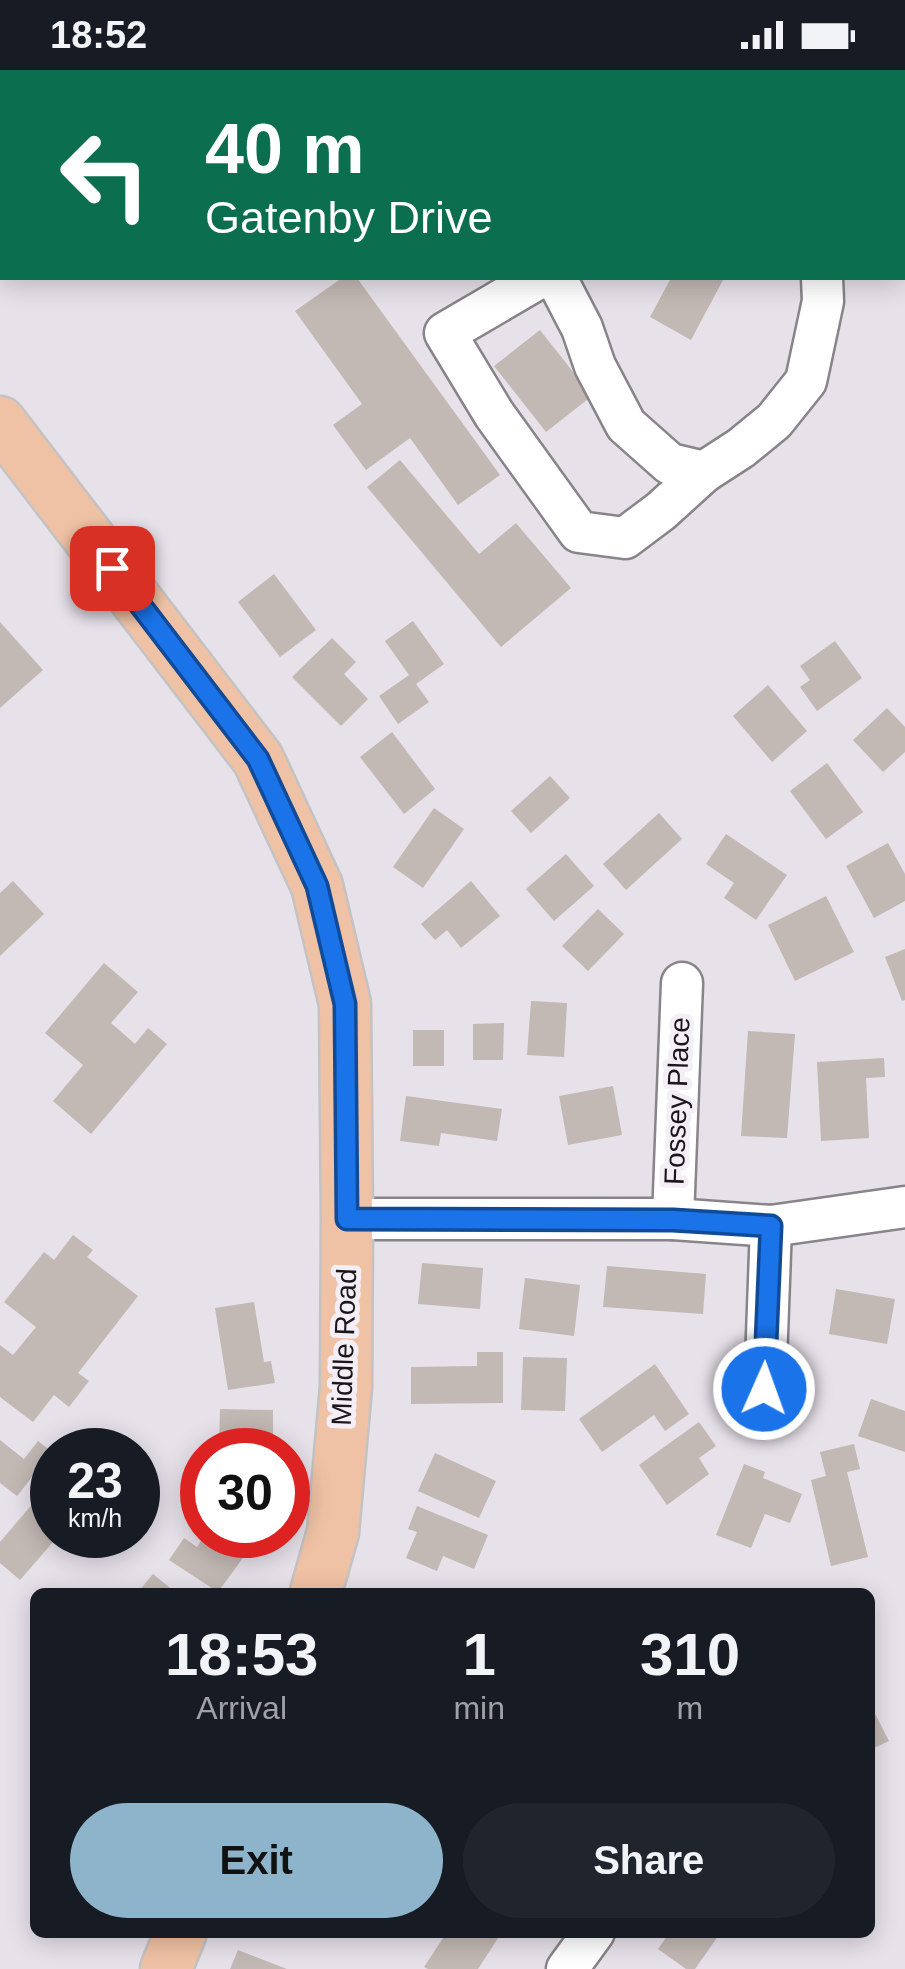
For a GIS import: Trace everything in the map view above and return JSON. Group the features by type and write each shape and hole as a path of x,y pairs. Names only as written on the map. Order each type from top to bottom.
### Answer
{"main road":[{"name":"Middle Road","path":"0,422 258,759 317,886 345,1004 347,1219 346,1387 333,1532 317,1588"},
{"path":"166,1969 179,1938"}],"street":[{"path":"536,280 446,333 494,414 579,532 624,538 774,421 806,380 824,301 822,280"},
{"path":"557,280 626,425 670,464 704,472"},
{"name":"Fossey Place","path":"673,1220 682,984"},
{"path":"347,1219 673,1220 771,1226 905,1206"},
{"path":"764,1389 771,1226"},
{"path":"567,1969 590,1938"}],"building":[{"path":"339,280 358,280 500,475 458,505 410,438 366,470 333,425 362,404 295,311"},
{"path":"670,280 723,280 691,340 650,317"},
{"path":"540,330 592,396 546,432 494,366"},
{"path":"400,460 479,554 516,523 571,588 501,647 367,487"},
{"path":"274,574 316,630 280,657 238,602"},
{"path":"413,621 444,664 416,684 429,702 398,724 379,696 409,675 385,641"},
{"path":"0,622 43,670 0,708"},
{"path":"332,638 356,662 344,674 368,699 341,726 292,677"},
{"path":"835,641 862,678 817,711 800,687 810,680 800,666"},
{"path":"768,685 807,731 772,762 733,716"},
{"path":"887,708 905,727 905,752 883,772 853,740"},
{"path":"392,732 435,789 404,814 360,757"},
{"path":"827,763 863,812 826,839 790,791"},
{"path":"550,776 570,798 531,833 511,811"},
{"path":"434,808 464,829 423,888 393,867"},
{"path":"659,813 682,839 626,890 603,864"},
{"path":"726,834 787,875 756,920 724,898 734,883 706,864"},
{"path":"888,843 905,874 905,901 874,918 846,866"},
{"path":"566,854 594,886 554,921 526,889"},
{"path":"13,881 44,914 0,956 0,893"},
{"path":"471,881 500,916 461,948 447,930 435,940 421,924"},
{"path":"826,896 854,952 795,981 768,925"},
{"path":"598,909 624,934 588,971 562,946"},
{"path":"905,949 905,1000 902,1001 885,957"},
{"path":"104,963 138,992 111,1023 135,1044 148,1028 167,1044 91,1134 53,1101 83,1065 45,1033"},
{"path":"531,1001 567,1003 564,1057 527,1055"},
{"path":"504,1023 503,1060 473,1060 473,1024"},
{"path":"413,1030 444,1030 444,1066 413,1066"},
{"path":"748,1031 795,1034 787,1138 741,1136"},
{"path":"884,1058 885,1077 866,1078 869,1138 821,1141 817,1062"},
{"path":"613,1086 622,1135 568,1145 559,1096"},
{"path":"406,1096 502,1109 497,1141 441,1133 439,1146 400,1141"},
{"path":"73,1235 93,1250 87,1257 138,1296 78,1373 89,1381 69,1407 54,1395 33,1422 0,1397 0,1345 13,1355 36,1327 4,1302 44,1252 54,1260"},
{"path":"422,1263 483,1268 480,1309 418,1304"},
{"path":"607,1266 706,1274 703,1314 603,1307"},
{"path":"525,1278 580,1285 574,1336 519,1329"},
{"path":"836,1289 895,1299 887,1344 829,1334"},
{"path":"254,1302 264,1362 271,1361 275,1383 228,1390 215,1308"},
{"path":"477,1352 503,1352 503,1403 411,1404 411,1367 477,1366"},
{"path":"523,1357 567,1358 565,1411 521,1410"},
{"path":"655,1364 689,1414 665,1431 654,1415 602,1452 579,1419"},
{"path":"871,1399 905,1411 905,1452 858,1436"},
{"path":"220,1409 273,1410 273,1428 220,1428"},
{"path":"699,1422 716,1446 699,1458 709,1474 667,1505 639,1465"},
{"path":"0,1440 24,1459 30,1451 30,1480 17,1496 0,1483"},
{"path":"854,1444 860,1469 847,1472 868,1557 831,1566 811,1480 826,1476 820,1452"},
{"path":"435,1453 496,1481 479,1518 418,1491"},
{"path":"744,1464 765,1472 763,1478 802,1494 790,1523 765,1514 751,1548 716,1535"},
{"path":"417,1506 488,1535 474,1569 443,1556 437,1571 406,1558 417,1532 408,1529"},
{"path":"30,1507 30,1558 39,1558 20,1580 0,1563 0,1542"},
{"path":"180,1544 180,1558 243,1558 221,1588 212,1588 169,1560"},
{"path":"153,1574 170,1588 141,1588"},
{"path":"875,1714 889,1741 875,1748"},
{"path":"443,1938 498,1938 478,1969 424,1967"},
{"path":"666,1938 717,1938 695,1969 686,1969 658,1949"},
{"path":"238,1950 287,1969 230,1969"}],"route":[{"path":"112,568 258,759 317,886 345,1004 347,1219 673,1220 771,1226 764,1389"}]}
